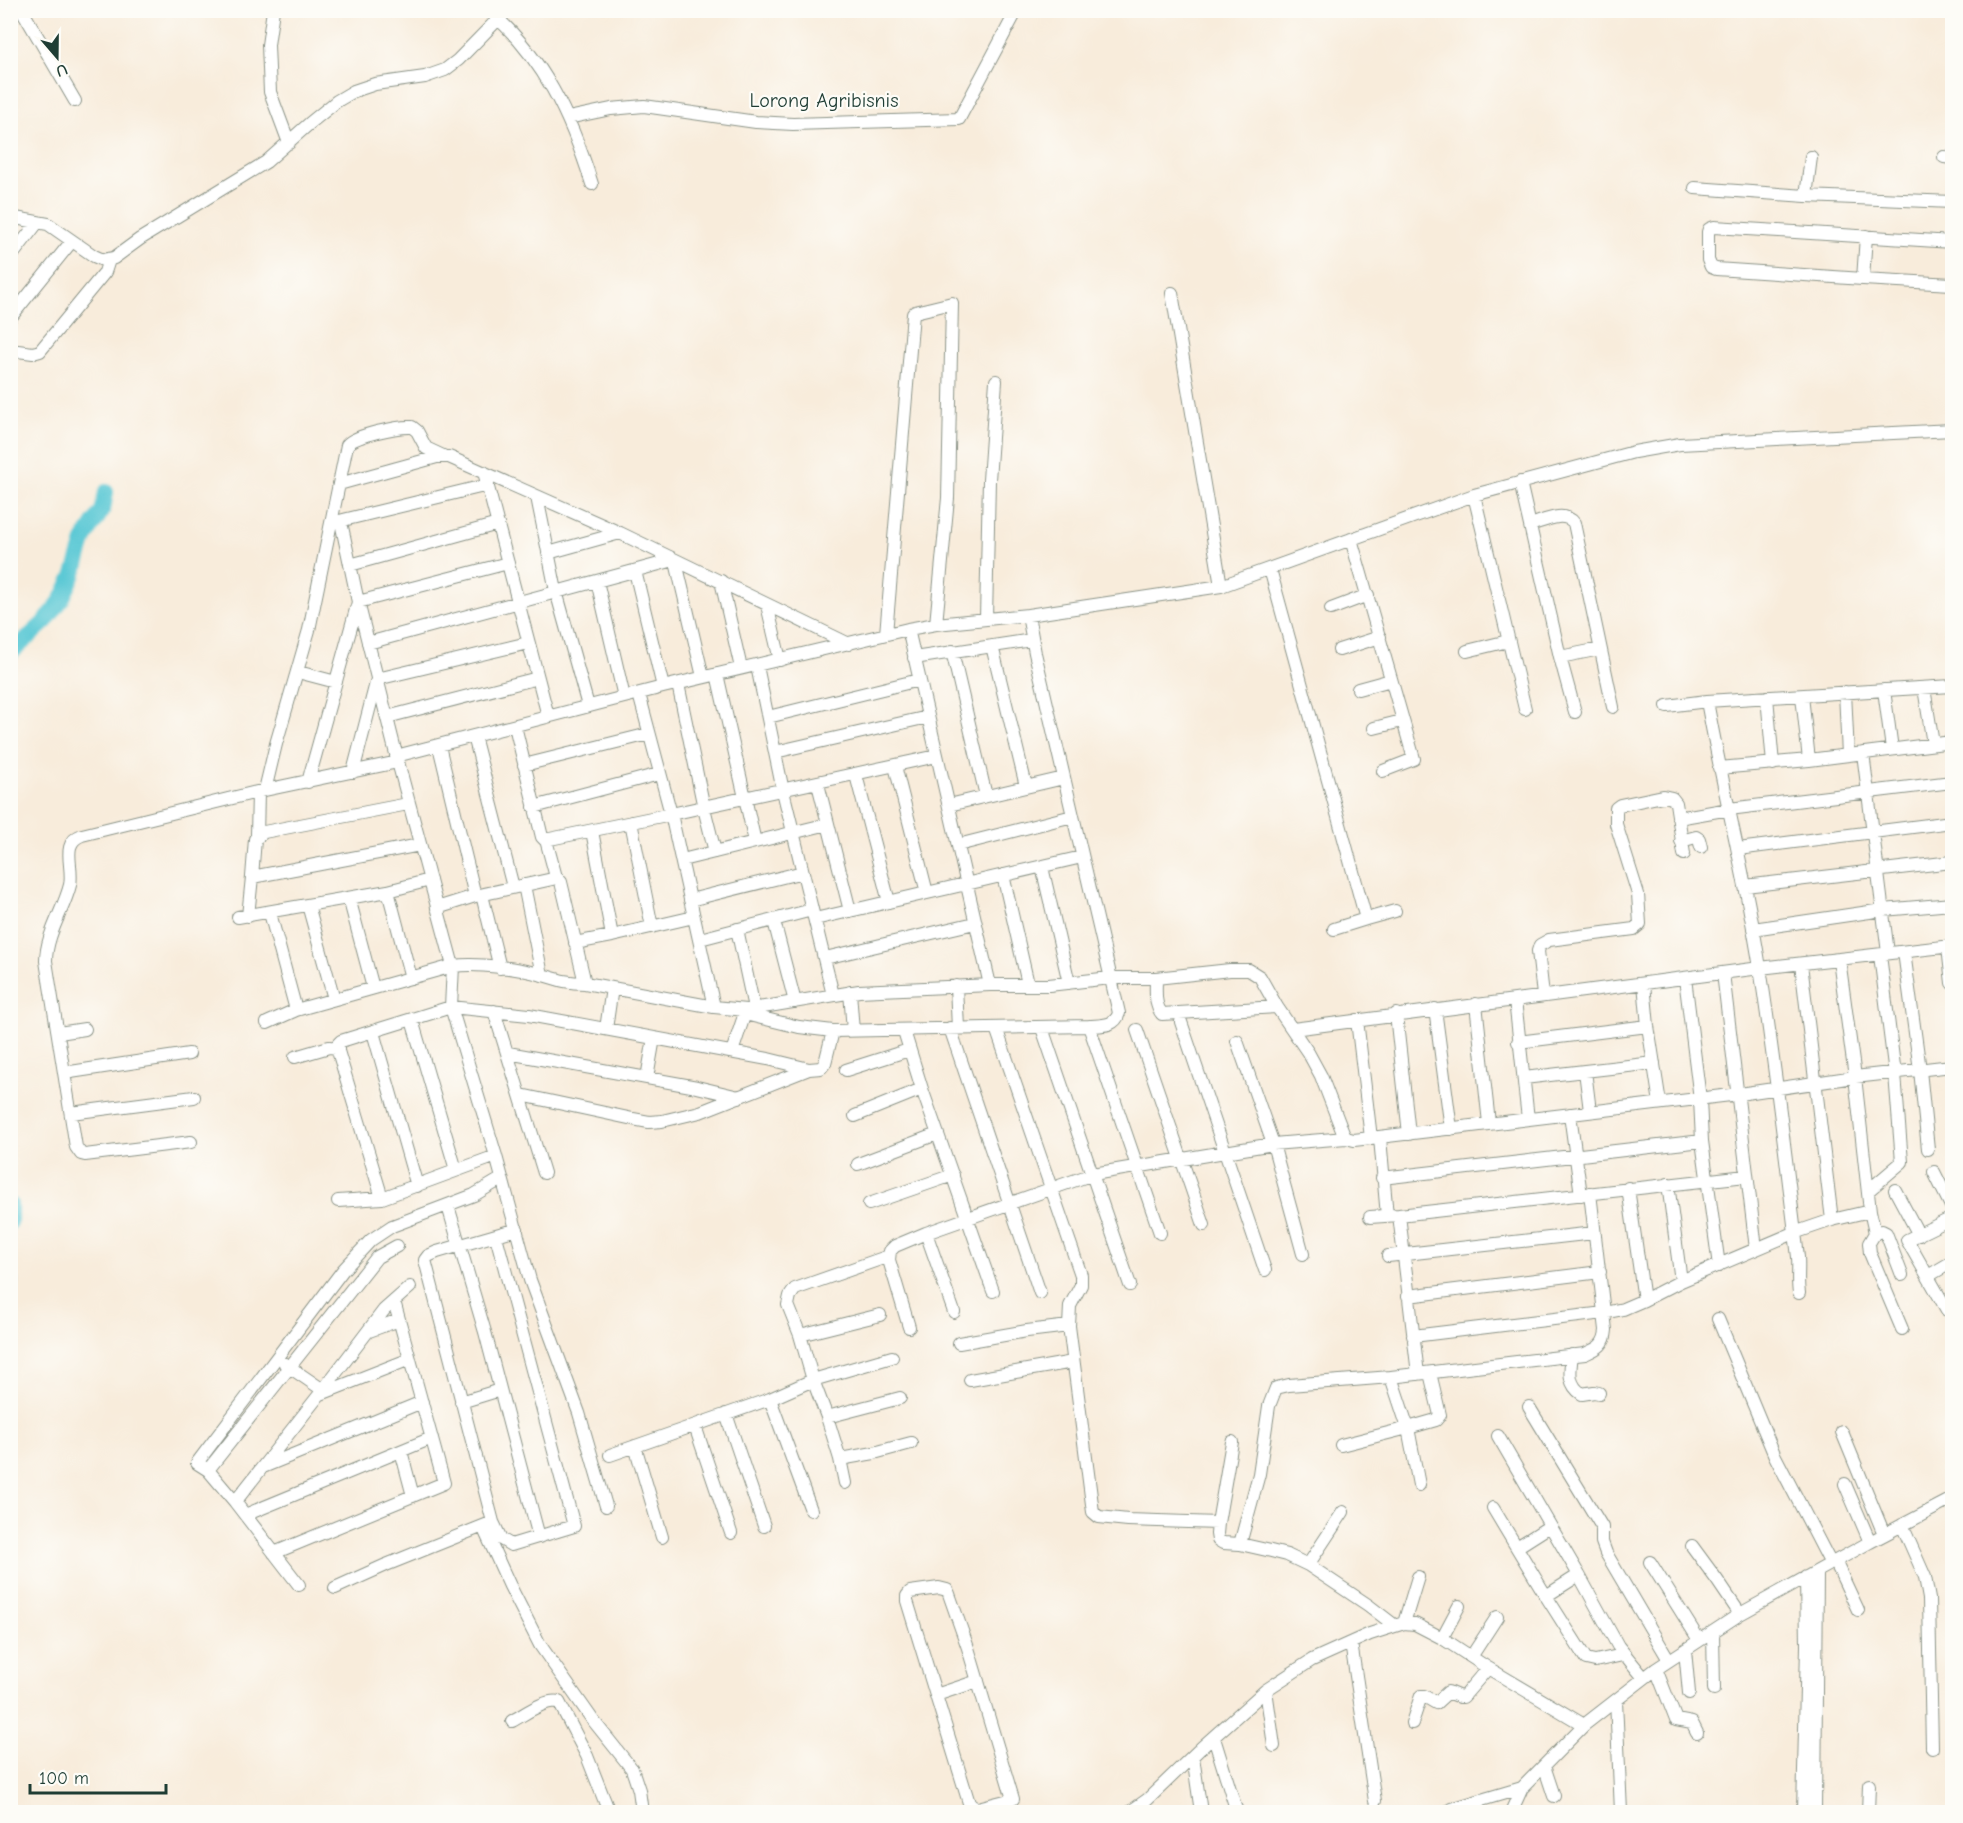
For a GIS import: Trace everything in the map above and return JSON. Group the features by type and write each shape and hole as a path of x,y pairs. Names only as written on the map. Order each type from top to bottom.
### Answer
{"street":[{"path":"22,10 75,101"},
{"path":"273,10 268,45 270,92 289,143"},
{"path":"488,10 503,15 550,81 579,141 592,184"},
{"name":"Lorong Agribisnis","path":"568,118 611,109 644,106 756,122 793,124 959,119 1017,10"},
{"path":"10,350 33,353 40,351 105,272 109,260 266,162 337,101 354,91 375,84 425,77 445,70 503,15"},
{"path":"1806,196 1811,157"},
{"path":"1695,188 1806,196 1953,202"},
{"path":"10,217 55,227 94,256 109,260"},
{"path":"10,258 38,222"},
{"path":"1953,242 1714,227 1709,229 1708,235 1709,264 1716,269 1953,285"},
{"path":"1863,279 1866,236"},
{"path":"10,318 72,241"},
{"path":"1172,294 1221,586"},
{"path":"886,634 913,314 952,303 948,498 936,624"},
{"path":"986,619 989,480 996,381"},
{"path":"430,880 388,891 243,917 252,877 262,791 309,630 336,522 339,484 348,443 352,440 385,431 412,427 417,431 426,447 444,456 620,533 849,644"},
{"path":"190,1142 85,1155 81,1154 76,1147 46,956 49,941 70,883 72,871 69,847 73,840 82,836 262,791 353,772 548,716 908,629 1028,615 1221,586 1474,495 1634,452 1680,444 1953,430"},
{"path":"339,484 444,456"},
{"path":"484,472 548,716"},
{"path":"1520,482 1575,712"},
{"path":"336,522 488,484"},
{"path":"1474,495 1525,710"},
{"path":"537,497 556,591 588,706"},
{"path":"1530,525 1561,516 1568,517 1574,523 1613,707"},
{"path":"336,522 350,565 408,804 453,966 451,1007 496,1156 530,1280 579,1413 605,1496 606,1506"},
{"path":"350,565 498,524"},
{"path":"548,553 620,533"},
{"path":"1351,539 1414,759 1383,771"},
{"path":"368,643 675,561"},
{"path":"675,561 703,677"},
{"path":"358,602 508,563"},
{"path":"1270,569 1366,919"},
{"path":"635,571 663,687"},
{"path":"597,581 624,697"},
{"path":"721,581 741,668"},
{"path":"1331,609 1368,596"},
{"path":"308,782 358,602"},
{"path":"767,606 780,660"},
{"path":"267,1023 296,1010 453,966 478,965 542,975 565,983 585,983 748,1011 799,1027 833,1031 1042,1028 1109,1024 1118,1016 1028,615"},
{"path":"908,629 990,985"},
{"path":"1339,650 1380,637"},
{"path":"914,658 1032,640"},
{"path":"1467,651 1508,640"},
{"path":"377,679 528,643"},
{"path":"992,646 1026,786"},
{"path":"1560,657 1600,649"},
{"path":"952,651 987,796"},
{"path":"757,666 783,791 833,995"},
{"path":"298,672 336,682"},
{"path":"717,674 755,842"},
{"path":"387,717 538,678"},
{"path":"353,772 377,679"},
{"path":"768,717 919,680"},
{"path":"1358,689 1391,680"},
{"path":"678,684 715,852"},
{"path":"1667,706 1707,701 1953,686"},
{"path":"1924,688 1934,744"},
{"path":"1884,690 1892,749"},
{"path":"1845,692 1848,755"},
{"path":"639,694 671,814 714,1006"},
{"path":"1802,696 1809,760"},
{"path":"1767,697 1773,764"},
{"path":"1707,701 1754,929 1777,1088 1799,1268 1799,1293"},
{"path":"775,752 928,717"},
{"path":"1374,728 1402,721"},
{"path":"515,726 542,837 546,840 556,878 561,882 585,983"},
{"path":"524,765 649,734"},
{"path":"474,736 519,886 542,975"},
{"path":"1719,768 1809,760 1953,742"},
{"path":"438,746 500,968"},
{"path":"1863,753 1882,910 1902,1162 1868,1191"},
{"path":"546,840 818,784 938,756"},
{"path":"896,766 927,893"},
{"path":"534,807 659,774"},
{"path":"856,775 889,902"},
{"path":"949,805 1064,778"},
{"path":"1678,818 1729,809 1953,782"},
{"path":"818,784 850,911"},
{"path":"1543,995 1538,951 1542,943 1549,940 1634,929 1640,924 1638,894 1616,824 1616,808 1620,805 1667,796 1672,798 1676,803 1682,847 1696,837 1701,847"},
{"path":"257,836 264,832 408,804"},
{"path":"958,845 1073,816"},
{"path":"631,822 652,927"},
{"path":"1738,849 1953,822"},
{"path":"681,860 828,824"},
{"path":"592,831 612,936"},
{"path":"252,877 420,845"},
{"path":"700,939 774,921 850,911 1082,857"},
{"path":"1745,886 1953,862"},
{"path":"1042,867 1069,983"},
{"path":"690,900 803,872"},
{"path":"1003,875 1029,984"},
{"path":"437,908 478,895 556,878"},
{"path":"388,891 411,978"},
{"path":"349,898 373,988"},
{"path":"1754,929 1882,910 1953,904"},
{"path":"308,905 334,999"},
{"path":"1334,929 1395,911"},
{"path":"270,913 296,1010"},
{"path":"575,943 694,917"},
{"path":"774,921 795,1002"},
{"path":"825,958 975,923"},
{"path":"732,1052 748,1011 737,929"},
{"path":"1293,1029 1543,995 1950,946 1953,983"},
{"path":"1904,952 1928,1149"},
{"path":"1839,959 1856,1077 1870,1211 1875,1233 1869,1245 1871,1257 1902,1329"},
{"path":"1801,964 1832,1220"},
{"path":"748,1011 850,992 904,987 1049,985 1110,978 1156,978 1249,970 1260,977 1276,1007 1293,1029 1321,1076 1340,1139"},
{"path":"1723,973 1756,1249"},
{"path":"1156,978 1157,1004 1162,1014 1276,1007"},
{"path":"1685,978 1700,1099 1702,1141 1719,1266"},
{"path":"1644,984 1660,1103"},
{"path":"956,986 954,1028 1009,1204 1040,1293"},
{"path":"606,1029 612,988"},
{"path":"850,992 853,1031"},
{"path":"1515,999 1528,1119"},
{"path":"1476,1004 1489,1123"},
{"path":"382,1198 338,1048 341,1041 451,1007 494,1011 606,1029 818,1070 824,1066 833,1031"},
{"path":"1435,1009 1451,1129"},
{"path":"494,1011 544,1173"},
{"path":"1396,1014 1409,1134"},
{"path":"412,1020 456,1170"},
{"path":"1341,1445 1436,1420 1440,1415 1413,1336 1404,1255 1382,1178 1357,1020"},
{"path":"1181,1022 1265,1270"},
{"path":"1089,1026 1160,1233"},
{"path":"1518,1042 1648,1026"},
{"path":"996,1028 1081,1275 1081,1285 1070,1306 1069,1326 1091,1507 1099,1517 1218,1523"},
{"path":"1042,1028 1130,1285"},
{"path":"59,1033 85,1029"},
{"path":"1137,1030 1204,1225"},
{"path":"904,1031 993,1291"},
{"path":"373,1032 417,1186"},
{"path":"647,1078 654,1038"},
{"path":"1237,1041 1278,1144 1303,1254"},
{"path":"295,1057 329,1047 338,1048"},
{"path":"846,1070 909,1050"},
{"path":"508,1053 697,1087 739,1097"},
{"path":"64,1072 189,1054"},
{"path":"1524,1078 1654,1063"},
{"path":"909,1327 889,1256 891,1248 926,1233 1093,1174 1180,1158 1278,1144 1375,1138 1953,1066"},
{"path":"521,1095 649,1122 684,1117 809,1069"},
{"path":"1585,1071 1590,1111"},
{"path":"855,1116 922,1089"},
{"path":"71,1113 194,1097"},
{"path":"1240,1544 1259,1474 1269,1406 1276,1388 1585,1354 1599,1348 1606,1330 1600,1272 1586,1194 1575,1155 1570,1114"},
{"path":"858,1164 938,1134"},
{"path":"1382,1178 1702,1141"},
{"path":"338,1201 382,1198 496,1156"},
{"path":"1934,1172 1953,1208"},
{"path":"869,1204 953,1175"},
{"path":"1370,1217 1746,1176"},
{"path":"299,1585 235,1502 208,1470 197,1462 343,1270 371,1240 392,1226 474,1195 501,1179"},
{"path":"1668,1184 1681,1281"},
{"path":"1628,1188 1644,1300"},
{"path":"1895,1190 1918,1234"},
{"path":"448,1206 539,1538"},
{"path":"1413,1336 1623,1309 1681,1281 1794,1233 1832,1220 1870,1211"},
{"path":"1953,1218 1907,1240 1947,1310 1953,1308"},
{"path":"517,1229 428,1256 425,1262 449,1351 488,1525 510,1586 540,1645 592,1719 632,1769 639,1790 642,1812"},
{"path":"1875,1233 1882,1231 1886,1233 1902,1275"},
{"path":"926,1233 954,1312"},
{"path":"1388,1256 1594,1233"},
{"path":"488,1525 501,1539 511,1545 574,1526 496,1236"},
{"path":"208,1470 377,1257 397,1246"},
{"path":"845,1483 827,1417 788,1305 795,1289 889,1256"},
{"path":"1928,1276 1953,1262"},
{"path":"1408,1296 1600,1272"},
{"path":"235,1502 322,1393 384,1310 410,1287"},
{"path":"274,1553 444,1483 394,1301"},
{"path":"800,1335 880,1316"},
{"path":"1718,1319 1775,1456 1858,1610"},
{"path":"368,1331 399,1320"},
{"path":"959,1343 1069,1326"},
{"path":"1572,1355 1569,1372 1574,1388 1582,1394 1599,1393"},
{"path":"610,1455 770,1399 813,1380 892,1357"},
{"path":"277,1358 322,1393"},
{"path":"322,1393 410,1359"},
{"path":"970,1380 1073,1362"},
{"path":"1391,1377 1408,1428 1419,1485"},
{"path":"461,1402 500,1390"},
{"path":"827,1417 900,1398"},
{"path":"770,1399 811,1510"},
{"path":"262,1468 422,1402"},
{"path":"1529,1407 1602,1527 1602,1542 1606,1553 1669,1660"},
{"path":"726,1414 764,1526"},
{"path":"695,1426 731,1533"},
{"path":"1842,1432 1884,1534"},
{"path":"1498,1436 1623,1655 1644,1678"},
{"path":"245,1515 432,1438"},
{"path":"1232,1442 1218,1523 1218,1540 1223,1544 1240,1544 1287,1555 1308,1565 1399,1624"},
{"path":"840,1459 911,1443"},
{"path":"635,1446 662,1538"},
{"path":"400,1451 413,1496"},
{"path":"1845,1485 1870,1542"},
{"path":"1510,1812 1522,1788 1584,1725 1656,1669 1740,1614 1884,1534 1953,1499"},
{"path":"1493,1508 1586,1659 1595,1661 1623,1655"},
{"path":"1308,1565 1344,1512"},
{"path":"335,1588 386,1565 488,1525"},
{"path":"1902,1525 1923,1571 1928,1592 1932,1748"},
{"path":"1516,1547 1550,1526"},
{"path":"1692,1546 1740,1614"},
{"path":"1650,1562 1699,1640"},
{"path":"1803,1812 1807,1646 1812,1574"},
{"path":"1812,1574 1815,1812"},
{"path":"1546,1596 1579,1575"},
{"path":"1399,1624 1418,1577"},
{"path":"939,1588 947,1590 960,1624 1013,1799 996,1808 975,1808 969,1803 936,1695 906,1597 910,1592 939,1588"},
{"path":"1442,1638 1459,1606"},
{"path":"1471,1657 1497,1617"},
{"path":"1131,1812 1147,1800 1266,1690 1312,1660 1399,1624 1415,1624 1442,1638 1584,1725"},
{"path":"1713,1632 1714,1689"},
{"path":"1351,1643 1375,1801"},
{"path":"1685,1650 1689,1693"},
{"path":"1412,1723 1420,1696 1435,1703 1448,1692 1462,1697 1488,1668"},
{"path":"1656,1669 1676,1720 1694,1724 1697,1733"},
{"path":"936,1695 978,1681"},
{"path":"1266,1690 1274,1746"},
{"path":"1616,1700 1621,1812"},
{"path":"512,1721 544,1704 560,1702 587,1756 609,1812"},
{"path":"1214,1738 1237,1812"},
{"path":"1193,1757 1201,1812"},
{"path":"1544,1766 1554,1796"},
{"path":"1868,1812 1869,1785"},
{"path":"1451,1809 1522,1788"}],"waterway":[{"path":"10,654 46,621 62,599 74,574 85,538 103,509 106,492"},
{"path":"10,1205 10,1222"}]}
